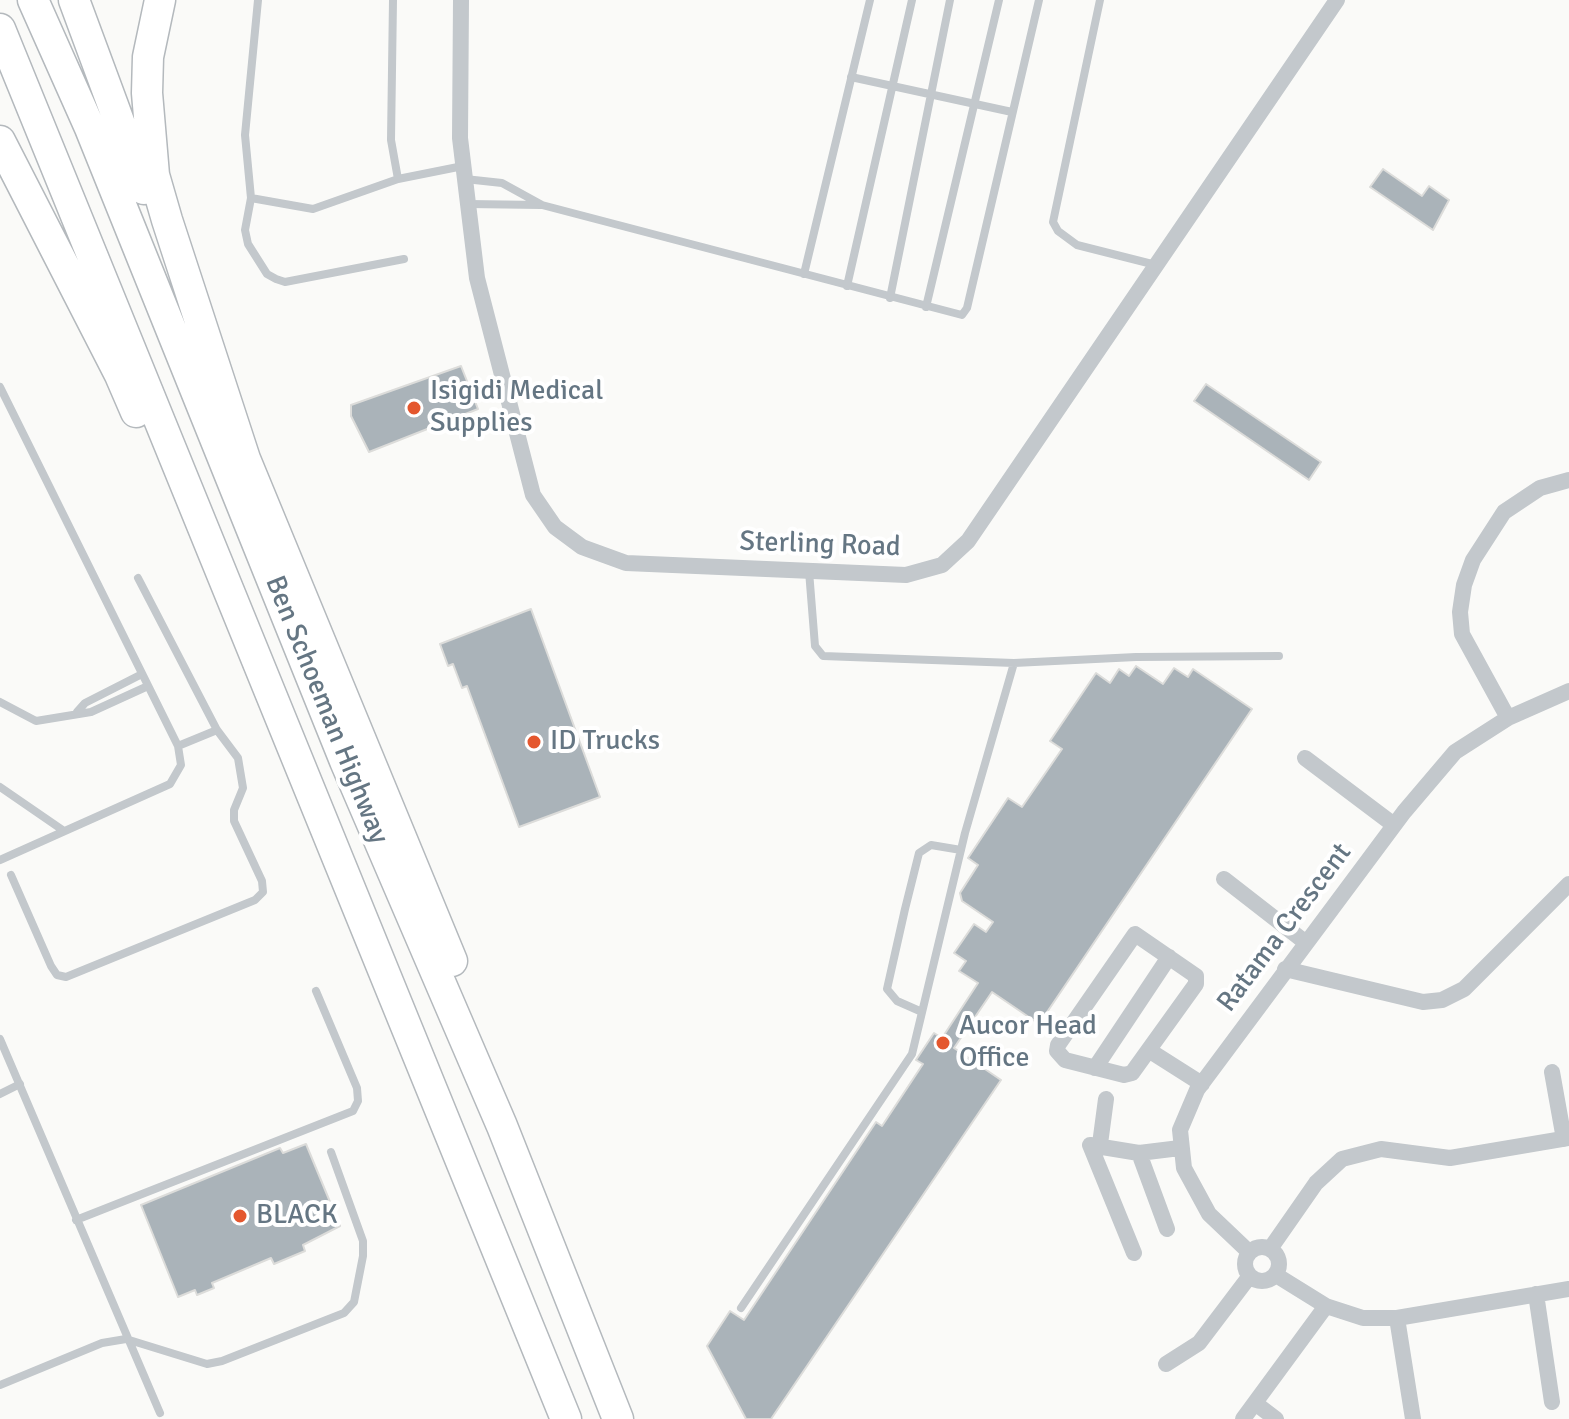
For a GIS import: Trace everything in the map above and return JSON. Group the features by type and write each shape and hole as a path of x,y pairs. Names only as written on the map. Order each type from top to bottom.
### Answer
{"highway":[{"name":"Ben Schoeman Highway","path":"33,0 90,128 345,761 502,1126 618,1419"},
{"path":"74,0 214,390 433,911 482,1043 502,1126"},
{"path":"160,0 148,57 147,81 154,175 245,459"},
{"name":"Ben Schoeman Highway","path":"0,29 566,1419"},
{"path":"0,141 120,375 211,594 255,679 281,716"}],"street":[{"name":"Sterling Road","path":"461,0 460,138 477,278 533,495 555,527 582,547 626,563 906,575 928,571 956,555 1337,0"},
{"path":"1508,718 1462,634 1460,612 1464,585 1473,560 1504,512 1540,488 1569,480"},
{"name":"Ratama Crescent","path":"1249,1252 1209,1214 1192,1189 1180,1148 1185,1113 1202,1084 1305,942 1394,825 1455,752 1508,718 1569,691"},
{"path":"1305,758 1394,825"},
{"path":"1224,879 1305,942"},
{"path":"1285,969 1423,1002 1442,1000 1464,989 1569,884"},
{"path":"1140,936 1198,979 1150,1051 1138,1069 1124,1075 1065,1060 1057,1051 1130,937 1140,936"},
{"path":"1095,1068 1169,957"},
{"path":"1150,1051 1202,1084"},
{"path":"1270,1249 1316,1183 1342,1159 1381,1149 1450,1158 1566,1138 1552,1072"},
{"path":"1100,1144 1106,1099"},
{"path":"1134,1253 1090,1147 1100,1144 1139,1153 1180,1148"},
{"path":"1139,1153 1167,1229"},
{"path":"1256,1248 1270,1249 1279,1263 1276,1275 1263,1282 1249,1277 1244,1264 1249,1252 1256,1248"},
{"path":"1276,1275 1326,1306 1363,1318 1397,1318 1569,1289"},
{"path":"1166,1364 1199,1343 1249,1277"},
{"path":"1536,1294 1552,1402"},
{"path":"1243,1419 1326,1306"},
{"path":"1397,1318 1413,1419"},
{"path":"1255,1403 1276,1419"}],"lane":[{"path":"258,0 245,135 251,198 245,230 248,244 267,274 285,282 404,259"},
{"path":"393,0 391,140 398,179"},
{"path":"804,274 870,0"},
{"path":"847,286 912,0"},
{"path":"890,298 950,0"},
{"path":"926,307 999,0"},
{"path":"468,204 542,205 959,315 967,308 1039,0"},
{"path":"1100,0 1053,222 1058,231 1077,245 1156,265"},
{"path":"851,77 1012,112"},
{"path":"251,198 313,209 398,179 464,172 510,186 542,205"},
{"path":"0,387 3,402 178,746 181,765 170,784 0,860"},
{"path":"809,571 815,646 823,656 1014,663 1136,657 1279,656"},
{"path":"11,875 51,966 57,975 66,977 255,900 263,892 262,881 234,821 243,775 233,748 217,730 138,578"},
{"path":"741,1308 905,1068 922,1012 961,850 1014,663"},
{"path":"77,712 85,703 142,674"},
{"path":"0,702 36,721 91,712 148,686"},
{"path":"178,746 217,730"},
{"path":"0,787 64,831"},
{"path":"922,1012 897,1001 887,989 905,909 919,853 931,845 961,850"},
{"path":"76,1220 353,1111 358,1101 357,1088 316,991"},
{"path":"0,1039 160,1413"},
{"path":"0,1094 20,1084"},
{"path":"0,1385 102,1343 126,1339 207,1364 222,1361 350,1308 363,1256 363,1241 331,1152"}],"building":[{"path":"1383,169 1422,196 1429,186 1449,200 1433,230 1370,187"},
{"name":"Isigidi Medical Supplies","path":"461,366 478,409 369,452 351,416 351,405"},
{"path":"1206,384 1321,462 1309,480 1194,401"},
{"name":"ID Trucks","path":"531,609 600,797 519,827 467,686 462,688 453,664 448,666 440,644"},
{"name":"Aucor Head Office","path":"1136,666 1163,684 1174,668 1188,677 1193,669 1252,709 1039,1024 992,992 954,1048 1001,1080 771,1419 746,1419 707,1346 730,1311 744,1320 876,1122 882,1126 923,1064 916,1060 934,1033 942,1038 978,983 959,971 966,961 954,953 974,924 986,932 993,922 962,901 960,893 978,865 968,858 1008,798 1022,807 1062,749 1050,741 1096,673 1110,683 1119,669 1129,676"},
{"name":"BLACK","path":"306,1144 340,1226 303,1245 305,1251 274,1264 271,1258 212,1283 214,1288 197,1295 195,1290 178,1297 141,1205 280,1148 283,1153"}],"place":[{"name":"Isigidi Medical Supplies","path":"414,408"},
{"name":"ID Trucks","path":"534,742"},
{"name":"Aucor Head Office","path":"943,1043"},
{"name":"BLACK","path":"240,1216"}]}
